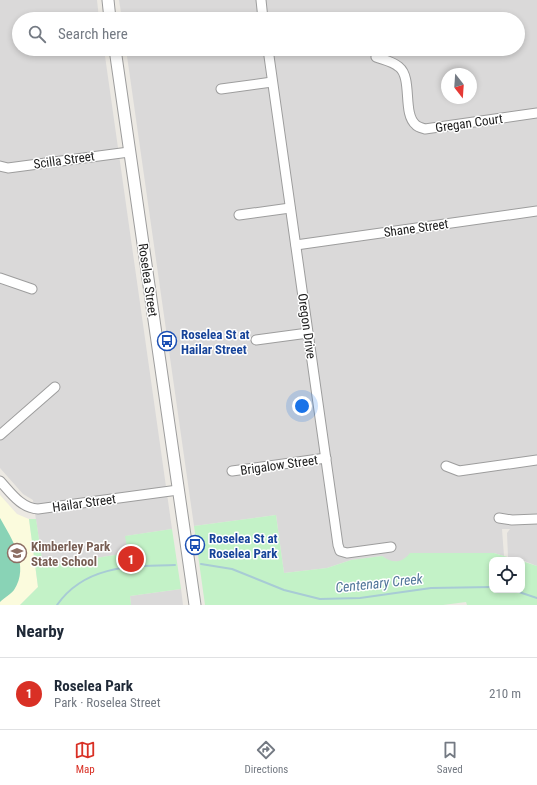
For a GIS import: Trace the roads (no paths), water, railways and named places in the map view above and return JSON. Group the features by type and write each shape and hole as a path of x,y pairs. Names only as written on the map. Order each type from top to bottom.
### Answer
{"street":[{"path":"108,0 109,12"},
{"path":"261,0 263,12"},
{"name":"Roselea Street","path":"116,56 195,605"},
{"name":"Oregon Drive","path":"269,56 338,545 340,550 347,553 391,548"},
{"name":"Gregan Court","path":"376,57 392,62 400,67 404,76 411,118 416,125 425,129 537,113"},
{"path":"221,89 272,82"},
{"name":"Scilla Street","path":"0,167 8,168 129,152"},
{"path":"239,215 290,208"},
{"name":"Shane Street","path":"296,245 537,211"},
{"path":"0,278 32,289"},
{"path":"256,340 308,333"},
{"path":"0,435 55,387"},
{"name":"Brigalow Street","path":"232,471 326,458"},
{"path":"446,466 460,471 537,460"},
{"name":"Hailar Street","path":"0,481 21,504 32,509 178,490"},
{"path":"499,518 512,520 537,519"}],"waterway":[{"name":"Centenary Creek","path":"201,564 232,569 284,590 320,599 360,598 431,588 489,587"},
{"name":"Centenary Creek","path":"57,605 68,592 81,582 95,575 110,570 142,566 175,565"},
{"name":"Centenary Creek","path":"522,593 537,598"}],"place":[{"name":"Roselea St at Hailar Street","path":"167,341"},
{"name":"Roselea St at Roselea Park","path":"195,545"},
{"name":"Kimberley Park State School","path":"17,553"},
{"name":"Roselea Park","path":"131,559"}]}
